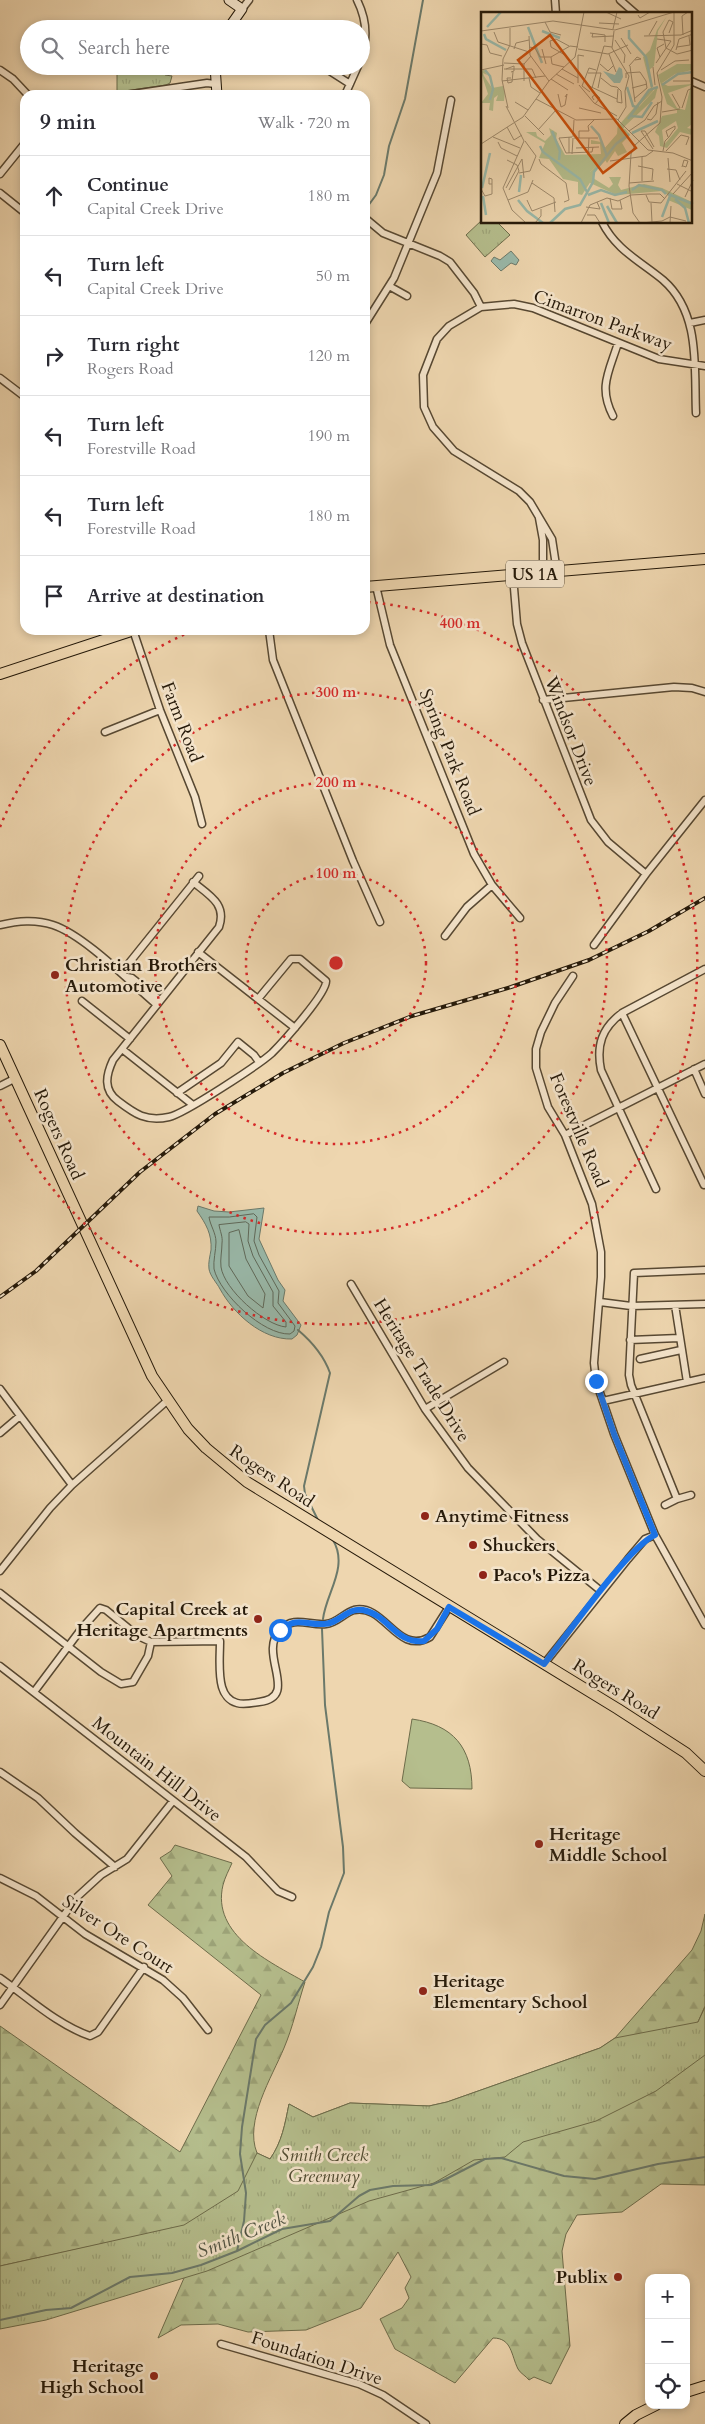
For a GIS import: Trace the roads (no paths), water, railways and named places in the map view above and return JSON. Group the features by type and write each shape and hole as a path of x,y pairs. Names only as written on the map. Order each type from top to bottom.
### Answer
{"main road":[{"name":"US 1A","path":"370,587 705,559"},
{"path":"0,674 118,635"},
{"name":"Rogers Road","path":"0,1046 152,1376 188,1429 206,1448 247,1482 667,1740 705,1771"},
{"path":"690,2391 705,2386"},
{"path":"625,2424 636,2415 648,2409"}],"street":[{"path":"229,0 242,9"},
{"path":"234,20 249,0"},
{"path":"357,0 364,20"},
{"path":"620,0 634,12"},
{"path":"0,70 13,79 23,90"},
{"path":"215,75 216,90"},
{"path":"336,75 350,84"},
{"path":"347,90 354,75"},
{"path":"692,81 705,86"},
{"path":"160,90 207,83 215,84"},
{"path":"370,316 389,286 437,173 451,100"},
{"path":"0,174 20,149"},
{"path":"0,193 20,209"},
{"path":"370,222 383,233 440,256 450,262 474,293 481,307"},
{"path":"603,224 617,245 663,280 673,290 682,304 690,323 696,413"},
{"path":"389,286 407,296"},
{"name":"Cimarron Parkway","path":"557,572 552,539 520,490 454,451 433,428 425,414 423,375 437,339 449,326 481,307 514,304 533,308 659,359 705,366"},
{"path":"690,323 705,320"},
{"path":"613,416 605,400 605,386 618,344"},
{"path":"0,378 20,393"},
{"name":"Cimarron Parkway","path":"539,517 543,540 543,573"},
{"name":"Windsor Drive","path":"513,576 517,624 522,644 590,820 603,837 646,874"},
{"name":"Spring Park Road","path":"370,587 390,645 474,854 492,885 520,918"},
{"name":"Farm Road","path":"135,635 160,710 195,797 202,824"},
{"path":"270,635 273,660 339,828 380,922"},
{"path":"543,700 674,687 692,688 705,692"},
{"path":"105,732 160,710"},
{"path":"594,945 646,874 705,800"},
{"path":"124,975 198,876"},
{"path":"193,882 216,900 221,914 219,927 122,1049 108,1070 108,1090 114,1098 137,1116 160,1118 182,1113 271,1054 295,1028 327,986 324,978 300,959 291,959 258,999"},
{"path":"444,936 467,907 492,885"},
{"path":"0,925 24,920 54,925 76,937 124,975 132,978 159,1002"},
{"path":"198,952 295,1028"},
{"path":"656,1189 601,1070 598,1057 601,1036 622,1013 704,972"},
{"name":"Forestville Road","path":"573,976 555,1003 541,1032 536,1049 536,1068 548,1107 565,1135 592,1204 601,1252 600,1302 594,1363 596,1381 655,1535 705,1625"},
{"path":"82,1001 130,1039"},
{"path":"622,1013 704,1185"},
{"path":"177,1093 221,1063 238,1042 254,1055 259,1062"},
{"path":"122,1049 193,1106"},
{"path":"565,1135 705,1064"},
{"path":"694,1070 705,1094"},
{"path":"0,1086 16,1078"},
{"path":"677,1499 634,1394 629,1375 634,1273 705,1270"},
{"name":"Heritage Trade Drive","path":"351,1284 425,1409 447,1442 488,1492 537,1539 601,1591"},
{"path":"600,1302 631,1306 705,1304"},
{"path":"675,1305 687,1382"},
{"path":"630,1340 679,1338"},
{"path":"640,1359 681,1350"},
{"path":"425,1409 504,1362"},
{"path":"603,1401 705,1378"},
{"path":"0,1389 72,1484"},
{"path":"1,1567 72,1484 168,1400"},
{"path":"0,1433 20,1416"},
{"path":"665,1505 691,1495"},
{"path":"544,1664 601,1591 645,1539 655,1535"},
{"path":"0,1593 69,1647 121,1684 133,1682 148,1656 151,1642"},
{"path":"34,1692 100,1608 138,1636 151,1642 220,1641 221,1680 224,1693 234,1703 243,1704 269,1701 278,1692 280,1686 272,1652 274,1637 287,1624 297,1621 325,1624 355,1610 364,1610 407,1641 415,1642 430,1637 449,1607"},
{"name":"Mountain Hill Drive","path":"0,1666 246,1857 278,1892 292,1897"},
{"path":"0,1772 38,1798 115,1867"},
{"path":"0,2005 77,1897 101,1875 127,1859 173,1801"},
{"name":"Silver Ore Court","path":"0,1878 36,1896 106,1948 144,1967 164,1980 183,1998 208,2030"},
{"path":"0,1978 76,2031 90,2036 98,2032 144,1967"},
{"name":"Foundation Drive","path":"221,2344 359,2384 384,2395 426,2424"}],"water":[{"path":"511,251 519,260 516,265 511,263 501,271 491,261 494,257 500,260"},
{"path":"198,1206 214,1211 229,1212 264,1208 259,1239 278,1280 285,1290 283,1301 301,1325 297,1335 292,1339 270,1335 259,1330 241,1316 226,1298 210,1272 210,1239 206,1225 197,1211"}],"waterway":[{"path":"370,203 376,195 384,175 389,146 405,99 423,0"},
{"path":"298,1330 317,1349 330,1373 304,1486 305,1494 318,1520"},
{"path":"323,1619 338,1570 339,1560 333,1540"},
{"path":"237,2251 244,2221 246,2193 240,2154 242,2127 256,2039 265,2025 291,2003 313,1967 321,1947 329,1912 344,1873 343,1847 325,1705 322,1629"},
{"name":"Smith Creek","path":"0,2320 46,2310 71,2308 130,2277 172,2273 201,2265 237,2251 282,2229 330,2221 359,2196 370,2190 393,2186 431,2185 485,2159 501,2158 564,2176 595,2179 658,2164 705,2157"}],"railway":[{"path":"0,1297 36,1271 140,1172 215,1114 283,1073 344,1043 412,1016 511,987 589,960 649,931 705,898"}],"place":[{"name":"Christian Brothers Automotive","path":"55,975"},
{"name":"Anytime Fitness","path":"425,1516"},
{"name":"Shuckers","path":"473,1545"},
{"name":"Paco's Pizza","path":"483,1575"},
{"name":"Capital Creek at Heritage Apartments","path":"258,1619"},
{"name":"Heritage Middle School","path":"539,1844"},
{"name":"Heritage Elementary School","path":"423,1991"},
{"name":"Publix","path":"618,2277"},
{"name":"Heritage High School","path":"154,2376"}],"park label":[{"name":"Smith Creek Greenway","path":"324,2165"}]}
